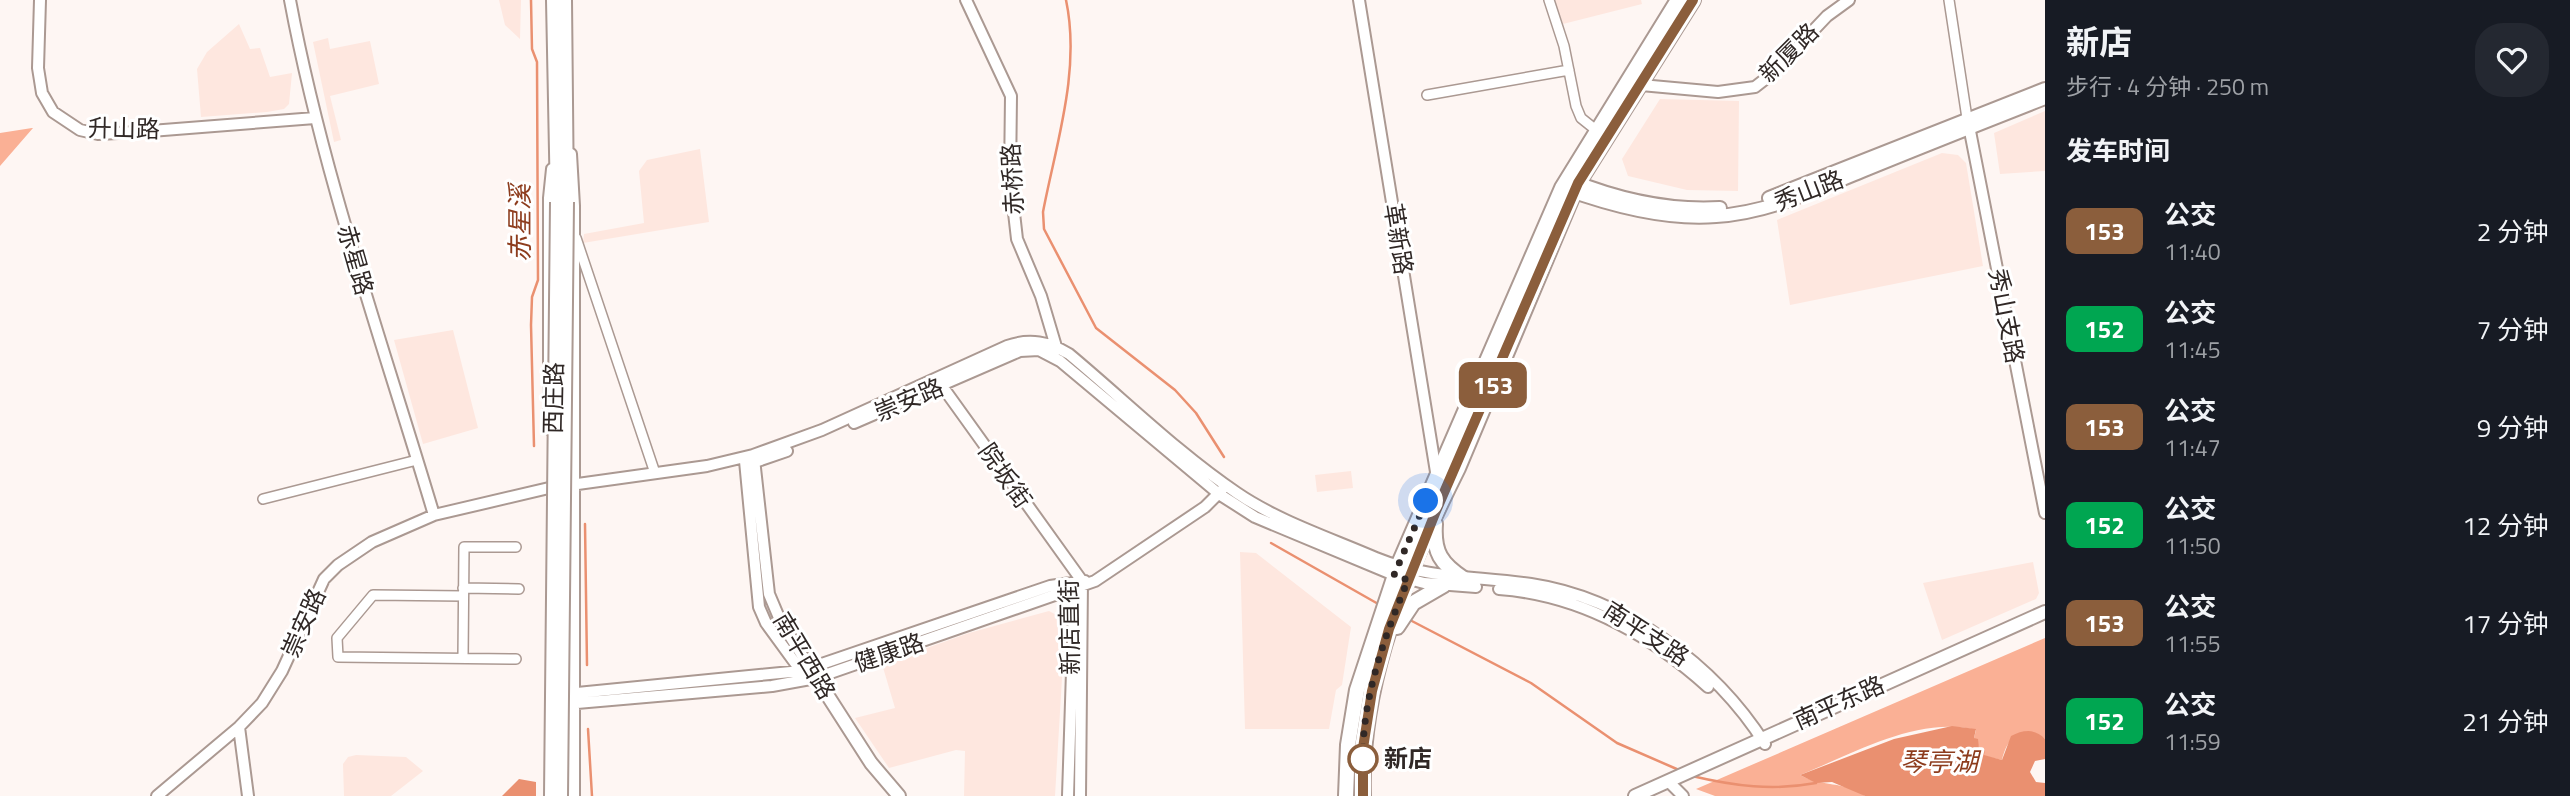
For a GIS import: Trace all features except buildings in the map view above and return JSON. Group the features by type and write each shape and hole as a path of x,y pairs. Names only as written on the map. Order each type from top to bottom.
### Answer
{"main road":[{"name":"西庄路","path":"553,0 561,131"},
{"name":"西庄路","path":"552,796 565,0"},
{"path":"1346,796 1348,745 1354,703 1400,600 1403,573 1437,478 1596,130 1678,0"},
{"path":"1403,573 1458,468 1570,186 1641,85 1693,0"},
{"name":"秀山路","path":"1570,186 1656,212 1702,217 1745,213 1802,195 2045,89"},
{"name":"秀山路","path":"1968,123 2045,98"},
{"path":"561,796 562,202"},
{"path":"1436,511 1434,537 1438,557 1464,579"},
{"path":"1400,600 1444,585"},
{"name":"南平东路","path":"1635,796 1674,782 2045,612"},
{"name":"南平东路","path":"1760,743 2045,621"},
{"path":"1363,796 1365,733 1387,628"},
{"name":"南平西路","path":"809,674 865,769 888,796"},
{"name":"南平西路","path":"809,674 871,763 899,796"},
{"name":"南平东路","path":"1652,796 1674,782"}],"street":[{"name":"升山路","path":"40,0 38,68 43,93 53,112 80,130 98,134 129,133 315,118"},
{"name":"赤星路","path":"290,0 315,118 349,243 434,515"},
{"name":"赤桥路","path":"966,0 1011,96 1010,177 1017,239 1041,296 1060,361"},
{"name":"革新路","path":"1359,0 1437,478"},
{"path":"1549,0 1578,113 1596,130"},
{"name":"新厦路","path":"1641,85 1718,92 1755,87 1773,73 1827,16 1849,0"},
{"path":"1949,0 1968,123"},
{"path":"1427,95 1569,70"},
{"name":"秀山支路","path":"1968,123 2045,513"},
{"path":"561,131 574,177 573,796"},
{"path":"552,796 549,198 561,131"},
{"path":"574,233 656,473"},
{"name":"崇安路","path":"573,487 749,460 1007,346 1034,341 1056,347 1223,490 1238,507 1272,525 1403,573"},
{"name":"崇安路","path":"157,796 239,727 271,691 327,575 372,542 434,515 549,490 749,460 808,443 1020,351 1038,350 1060,361 1223,490"},
{"name":"院坂街","path":"942,386 1069,566"},
{"path":"263,499 417,460"},
{"name":"南平西路","path":"749,460 759,607 766,623 809,674"},
{"path":"1223,490 1403,573"},
{"name":"健康路","path":"551,700 809,674 1081,583 1223,490"},
{"path":"463,659 464,547 516,547"},
{"name":"新店直街","path":"1069,566 1081,583 1080,796"},
{"name":"南平支路","path":"1403,573 1557,589 1592,600 1620,613 1657,636 1703,672 1760,743"},
{"name":"南平支路","path":"1403,573 1444,585 1534,593 1603,615 1642,636 1695,676 1737,716 1760,743"},
{"name":"新店直街","path":"1068,796 1081,583"},
{"path":"516,659 338,657 337,638 373,595 519,589"},
{"path":"239,727 248,796"},
{"path":"1674,782 1684,796"}],"shaded area":[{"path":"499,0 521,0 520,39 505,25"},
{"path":"1554,0 1641,0 1642,4 1563,24"},
{"path":"239,24 250,49 260,48 270,77 292,73 289,104 284,109 267,112 201,117 197,69 207,52"},
{"path":"328,38 330,49 370,41 379,84 330,96 341,140 334,142 313,42"},
{"path":"1660,99 1739,101 1738,191 1687,190 1628,176 1622,159"},
{"path":"2045,111 2045,171 2000,174 1994,133"},
{"path":"33,128 0,166 0,133"},
{"path":"700,149 709,222 583,243 584,234 644,223 639,171 647,160"},
{"path":"1942,153 1958,155 1966,163 1983,266 1790,305 1777,220"},
{"path":"453,330 478,428 423,444 394,340"},
{"path":"1351,471 1353,488 1317,492 1315,475"},
{"path":"1240,552 1256,553 1351,627 1342,685 1336,690 1329,729 1245,729"},
{"path":"2033,562 2039,593 2036,599 1942,640 1923,583"},
{"path":"1049,611 1062,618 1065,628 1055,796 964,796 965,751 956,750 889,768 855,718 895,708 882,664 969,633"},
{"path":"2045,638 2045,739 2030,732 2017,734 2008,745 2002,760 1984,756 1974,738 1976,730 1931,728 1886,739 1800,775 1849,788 1865,796 1715,796 1696,789"},
{"path":"348,757 406,757 423,771 391,796 344,796 343,764"}],"water":[{"name":"琴亭湖","path":"1952,726 1976,729 1974,738 1978,739 1979,748 1985,750 1984,755 2002,760 2011,736 2029,731 2041,735 2045,739 2045,759 2035,761 2030,772 2036,782 2045,783 2045,796 1865,796 1832,782 1816,783 1800,775 1894,739"},
{"path":"519,779 536,782 536,796 502,796"}],"waterway":[{"name":"赤星溪","path":"531,0 532,49 537,62 538,280 532,297 531,325 534,446"},
{"path":"1066,0 1070,26 1069,80 1043,212 1044,229 1096,328 1175,390 1196,413 1224,457"},
{"name":"赤星溪","path":"585,524 587,665"},
{"path":"1271,543 1380,605"},
{"path":"1408,619 1531,683 1617,743 1679,770"},
{"name":"赤星溪","path":"588,729 592,796"},
{"path":"1692,776 1754,786 1784,787 1816,783"}],"bus line":[{"name":"153","path":"1363,796 1363,748 1372,691 1389,629 1436,511 1458,468 1578,183 1693,0"}],"place":[{"name":"新店","path":"1363,759"}],"route":[{"path":"1363,759 1372,691 1389,629 1408,580 1394,575 1426,501"}]}
